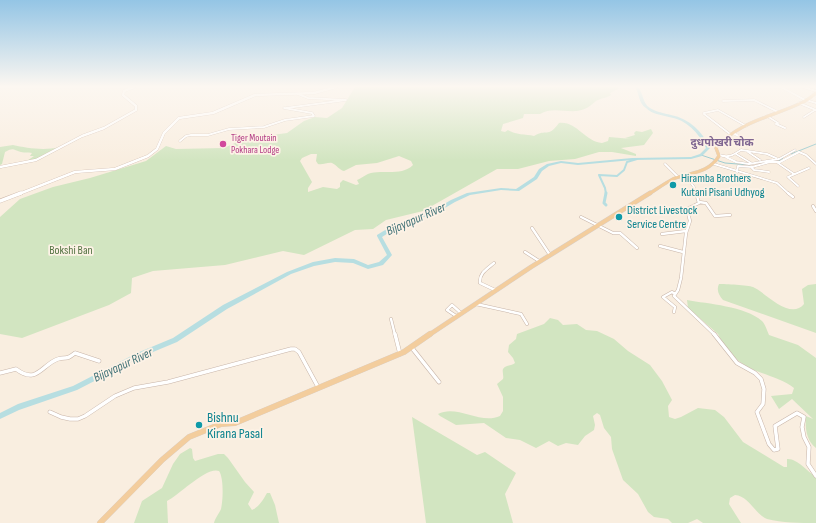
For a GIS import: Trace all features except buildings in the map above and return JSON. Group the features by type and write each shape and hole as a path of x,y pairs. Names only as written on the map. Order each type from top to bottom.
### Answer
{"main road":[{"path":"0,167 36,160 82,136 104,128 133,111"},
{"path":"0,201 75,172 115,169 148,156 157,149 164,133 179,118 210,114 216,111"},
{"path":"100,523 162,460 189,437 221,424 234,423 246,419 318,387 400,354 539,261 596,226 678,177 700,173 714,164 718,157 716,148 731,133 766,116 778,112"}],"street":[{"path":"180,141 186,136 208,135 229,129 264,127 285,120 314,116 312,113 303,111"},
{"path":"711,111 704,113 731,133 748,141"},
{"path":"720,111 746,126"},
{"path":"804,118 813,111"},
{"path":"766,116 778,123 776,124 785,128"},
{"path":"725,138 744,144"},
{"path":"718,157 726,157 736,154 735,153 740,150 767,154 777,159"},
{"path":"726,157 738,163 750,163 761,160 777,159 795,150"},
{"path":"748,152 761,160"},
{"path":"737,172 738,166 750,167 768,162 778,162 799,152 806,155 816,164"},
{"path":"736,154 750,163"},
{"path":"778,162 794,174"},
{"path":"665,164 678,177"},
{"path":"714,164 777,183 793,197"},
{"path":"750,167 754,170 769,172"},
{"path":"798,186 788,177 809,168"},
{"path":"686,176 694,187 699,202"},
{"path":"699,202 706,203 716,216 730,215"},
{"path":"699,202 698,205 687,208 690,221 686,231 681,278 678,290 674,296 715,334 737,363 759,375 764,384 765,393 763,404 757,412 769,444 774,450 778,449 775,426 781,421 790,419 797,413 804,417 802,427 804,437 810,447 808,464 816,476"},
{"path":"813,206 816,211"},
{"path":"581,217 613,234 620,233 637,248"},
{"path":"532,228 550,255"},
{"path":"662,234 686,231"},
{"path":"660,246 683,252"},
{"path":"525,252 539,261"},
{"path":"494,263 480,274 479,279 480,283 495,291"},
{"path":"674,312 674,305 663,297 672,292 675,294"},
{"path":"475,303 521,314 527,324"},
{"path":"456,316 447,310 452,305 461,312"},
{"path":"391,319 400,354"},
{"path":"412,347 439,382"},
{"path":"50,412 58,417 71,421 85,417 114,397 153,383 168,382 295,349 299,352 318,387"},
{"path":"0,373 16,369 30,375 46,369 58,358 67,359 75,353 100,361"}],"green space":[{"name":"Bokshi Ban","path":"337,111 547,111 540,114 524,114 523,118 503,124 501,131 505,132 508,130 517,134 534,136 552,131 559,123 565,123 576,128 596,142 602,143 608,141 609,137 632,139 625,138 635,135 634,133 636,131 642,132 651,129 653,133 644,145 621,148 636,154 636,156 612,152 599,152 575,159 549,161 518,169 497,169 423,211 386,220 373,229 355,230 304,255 283,251 225,265 153,271 132,278 131,293 109,305 22,338 0,334 0,217 20,199 53,187 90,178 146,161 166,146 176,149 224,148 244,139 287,133 304,121 315,117 327,118","holes":["311,154 317,154 316,161 318,164 332,163 344,171 356,165 377,163 399,156 411,161 413,165 399,172 376,172 369,174 357,180 359,184 356,185 343,180 340,183 340,187 337,189 323,187 308,192 308,188 312,182 300,161 302,158"]},
{"path":"13,145 42,149 59,147 38,159 27,161 34,156 30,156 32,153 13,149 5,152 2,164 0,165 0,147"},
{"path":"719,284 753,287 778,304 792,309 798,308 804,304 802,289 808,285 816,284 816,333 723,300 718,292"},
{"path":"687,300 726,306 755,316 765,325 769,335 798,345 816,358 816,448 808,438 806,429 806,416 813,419 792,399 779,409 771,396 792,394 794,388 740,362 721,342 718,334 688,308"},
{"path":"550,318 558,320 563,325 577,324 586,330 597,331 614,339 628,351 650,365 662,381 672,400 668,406 669,417 675,419 698,408 715,410 724,417 743,442 784,467 787,467 787,459 791,459 802,466 816,477 816,523 797,523 767,519 763,517 744,498 735,495 730,498 729,504 741,523 703,523 697,519 688,523 672,523 668,519 654,517 648,512 638,494 623,480 612,449 611,437 604,428 600,415 597,413 593,416 595,425 594,430 585,436 578,445 566,443 558,446 549,441 536,448 520,440 506,438 484,423 456,425 438,414 453,411 485,418 500,416 503,411 503,397 497,384 503,379 504,368 515,363 508,352 509,345 516,339 517,334 544,324"},
{"path":"412,417 477,455 485,452 516,473 505,494 513,523 426,523"},
{"path":"190,448 192,449 193,458 195,461 218,454 224,454 254,492 248,504 252,510 259,505 267,493 270,493 275,505 279,523 214,523 221,509 223,490 221,474 219,471 214,471 200,477 167,501 168,523 134,523 142,501 162,488 173,464 180,454"}],"waterway":[{"name":"Bijayapur River","path":"0,416 18,407 75,388 139,355 175,340 225,307 289,273 313,264 335,260 354,261 368,267 381,264 390,255 379,236 397,225 436,211 469,194 501,189 517,190 536,178 540,170 548,165 561,162 578,164 632,159 691,158 701,155 708,148 698,132 684,120 653,111"},
{"path":"791,154 816,144"},
{"path":"701,155 725,163 750,165"},
{"path":"775,161 779,161 783,158"},
{"path":"606,193 599,175 617,176 624,170 627,162 637,159"},
{"path":"606,193 604,203 606,205"}],"place":[{"name":"Tiger Moutain Pokhara Lodge","path":"223,144"},
{"name":"Hiramba Brothers Kutani Pisani Udhyog","path":"673,185"},
{"name":"District Livestock Service Centre","path":"619,217"},
{"name":"Bishnu Kirana Pasal","path":"199,425"}],"district":[{"name":"दुधपोखरी चोक","path":"722,142"}]}
